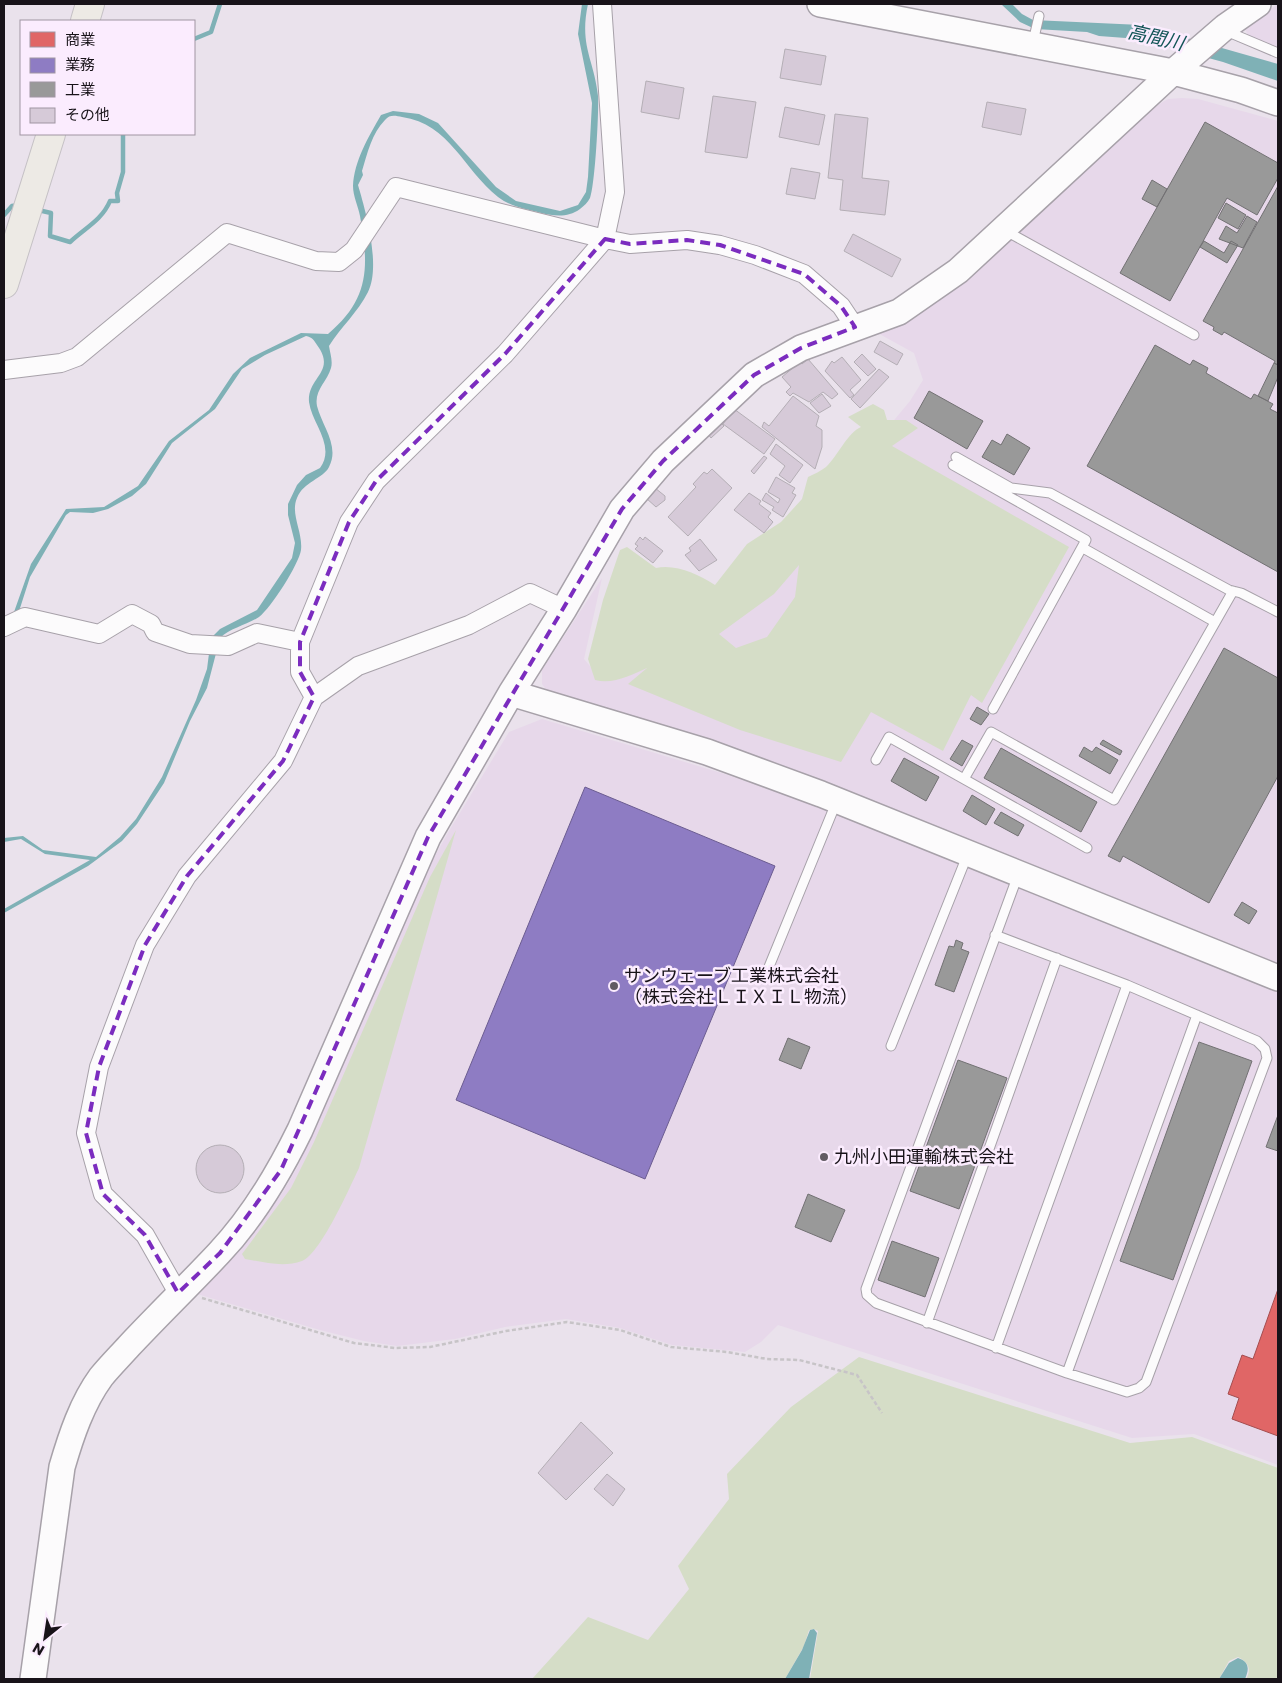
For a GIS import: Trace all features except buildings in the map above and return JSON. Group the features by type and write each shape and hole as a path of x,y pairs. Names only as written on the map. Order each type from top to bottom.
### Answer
{"main road":[{"path":"85,20 90,4"},
{"path":"4,284 52,135"}],"street":[{"path":"314,697 300,672 300,642 349,522 376,481 505,354 605,239 615,192 602,4"},
{"path":"820,4 1181,66 1278,103"},
{"path":"33,1679 62,1467 72,1435 101,1378 190,1295 225,1246 254,1211 280,1170 300,1130 428,837 511,693 622,509 663,461 754,376 801,348 899,312 958,271 1181,66 1217,34 1258,4"},
{"path":"4,370 61,363 78,356 227,232 316,261 339,262 358,245 396,187 630,244 687,240 720,245 755,255 804,274 840,306 855,327"},
{"path":"190,1295 145,1235 103,1194 86,1133 98,1067 145,945 187,876 283,761 314,697 358,666 469,625 530,593 564,608"},
{"path":"4,626 24,618 99,634 132,614 151,624 155,632 190,644 228,646 257,633 300,642"},
{"path":"511,693 707,752 838,800 1278,978"}],"lane":[{"path":"1034,40 1039,16"},
{"path":"1217,34 1241,39 1278,53"},
{"path":"1004,229 1194,336"},
{"path":"993,709 1086,540 955,461 1012,488 1050,493 1232,591 1278,612"},
{"path":"1083,548 1215,622"},
{"path":"964,779 991,732 1114,800 1232,591"},
{"path":"876,760 889,737 1087,848"},
{"path":"766,974 838,800"},
{"path":"891,1046 968,853"},
{"path":"995,935 1128,985 1257,1041 1265,1049 1267,1058 1146,1382 1139,1388 1127,1392 1067,1373 927,1323 876,1303 867,1295 866,1288 995,935 1019,874"},
{"path":"927,1323 1057,958"},
{"path":"996,1348 1128,985"},
{"path":"1067,1373 1197,1015"}],"path":[{"path":"190,1295 354,1344 395,1348 430,1347 506,1330 567,1322 620,1330 671,1347 767,1360 799,1360 857,1375 882,1413"}],"highlighted area":[{"path":"605,239 630,244 687,240 720,245 804,274 841,306 855,327 801,348 754,375 663,461 622,509 428,837 281,1170 220,1253 178,1293 145,1235 103,1194 86,1133 99,1067 145,945 187,876 283,761 314,697 300,672 300,642 349,522 376,481 505,354"}],"shaded area":[{"path":"1278,4 1278,50 1249,37 1245,29 1250,22"},
{"path":"1168,99 1198,99 1278,121 1278,969 551,696 542,684 542,670 602,578 584,659 595,672 628,665 885,431 910,401 923,380 914,353 874,331 1094,159 1154,107"},
{"path":"542,719 728,775 811,804 1278,991 1278,1465 1194,1434 1132,1438 778,1325 761,1342 745,1352 672,1345 620,1328 566,1319 505,1327 455,1339 397,1346 364,1341 320,1330 197,1294 262,1220 283,1192 298,1166 422,879 449,831 509,732"}],"green space":[{"path":"873,404 884,410 887,420 906,420 918,428 892,446 1069,547 982,703 971,695 943,751 871,712 841,762 740,730 628,684 647,668 615,680 595,680 588,659 603,600 620,550 627,547 656,568 671,567 687,571 715,585 747,544 781,522 802,499 808,477 826,467 847,439 861,427 848,417","holes":["799,565 795,597 767,637 736,648 719,634 774,594"]},
{"path":"456,830 359,1168 342,1204 317,1247 302,1261 281,1264 245,1259 242,1254 291,1188 314,1142 430,877"},
{"path":"859,1357 1130,1443 1192,1437 1278,1468 1278,1679 1246,1679 1249,1672 1248,1666 1238,1657 1229,1661 1219,1679 810,1679 818,1631 814,1629 809,1630 804,1646 785,1679 532,1679 588,1617 648,1640 689,1589 678,1566 729,1499 727,1474 791,1407"}],"water":[{"path":"582,4 588,4 585,31 586,42 598,96 595,164 590,198 583,207 575,212 561,216 524,209 498,197 475,174 455,149 432,129 418,121 395,116 387,118 380,125 371,144 362,171 363,175 358,185 371,239 373,254 372,281 364,299 329,346 332,360 331,368 317,395 317,406 329,436 332,459 326,471 304,488 297,498 295,510 301,543 299,557 277,596 264,612 254,620 220,638 207,688 190,721 164,783 137,824 122,841 88,866 4,913 4,909 90,860 45,854 21,839 4,842 4,838 23,836 43,850 96,857 120,837 136,819 162,777 196,700 207,669 211,638 220,629 257,610 292,558 295,543 288,515 288,504 297,485 306,475 320,468 325,452 322,435 309,402 312,386 323,368 324,362 314,340 306,336 265,355 242,369 215,409 172,443 146,484 132,496 108,509 93,513 70,512 66,515 30,577 13,630 4,638 4,631 8,629 31,564 66,509 104,507 138,486 169,441 209,410 233,374 250,358 301,333 328,334 342,321 352,308 359,294 365,266 363,234 353,190 354,177 363,149 381,115 393,111 419,114 438,123 496,187 516,201 560,211 578,205 586,192 592,103 578,34"},
{"name":"高間川","path":"1001,4 1012,4 1022,14 1033,20 1141,25 1278,64 1278,81 1223,62 1139,39 1099,36 1087,32 1035,29 1020,22"},
{"path":"814,1629 817,1633 809,1679 785,1679 802,1650 810,1630"},
{"path":"1238,1658 1245,1662 1248,1667 1245,1679 1219,1679 1229,1663"}],"waterway":[{"path":"195,39 211,32 220,4"},
{"path":"38,210 51,213 50,236 70,242 98,219 110,201 118,201 117,193 123,172 123,135"},
{"path":"4,215 12,206 18,205"}],"place":[{"name":"サンウェーブ工業株式会社 （株式会社ＬＩＸＩＬ物流）","path":"614,986"},
{"name":"九州小田運輸株式会社","path":"824,1157"}]}
